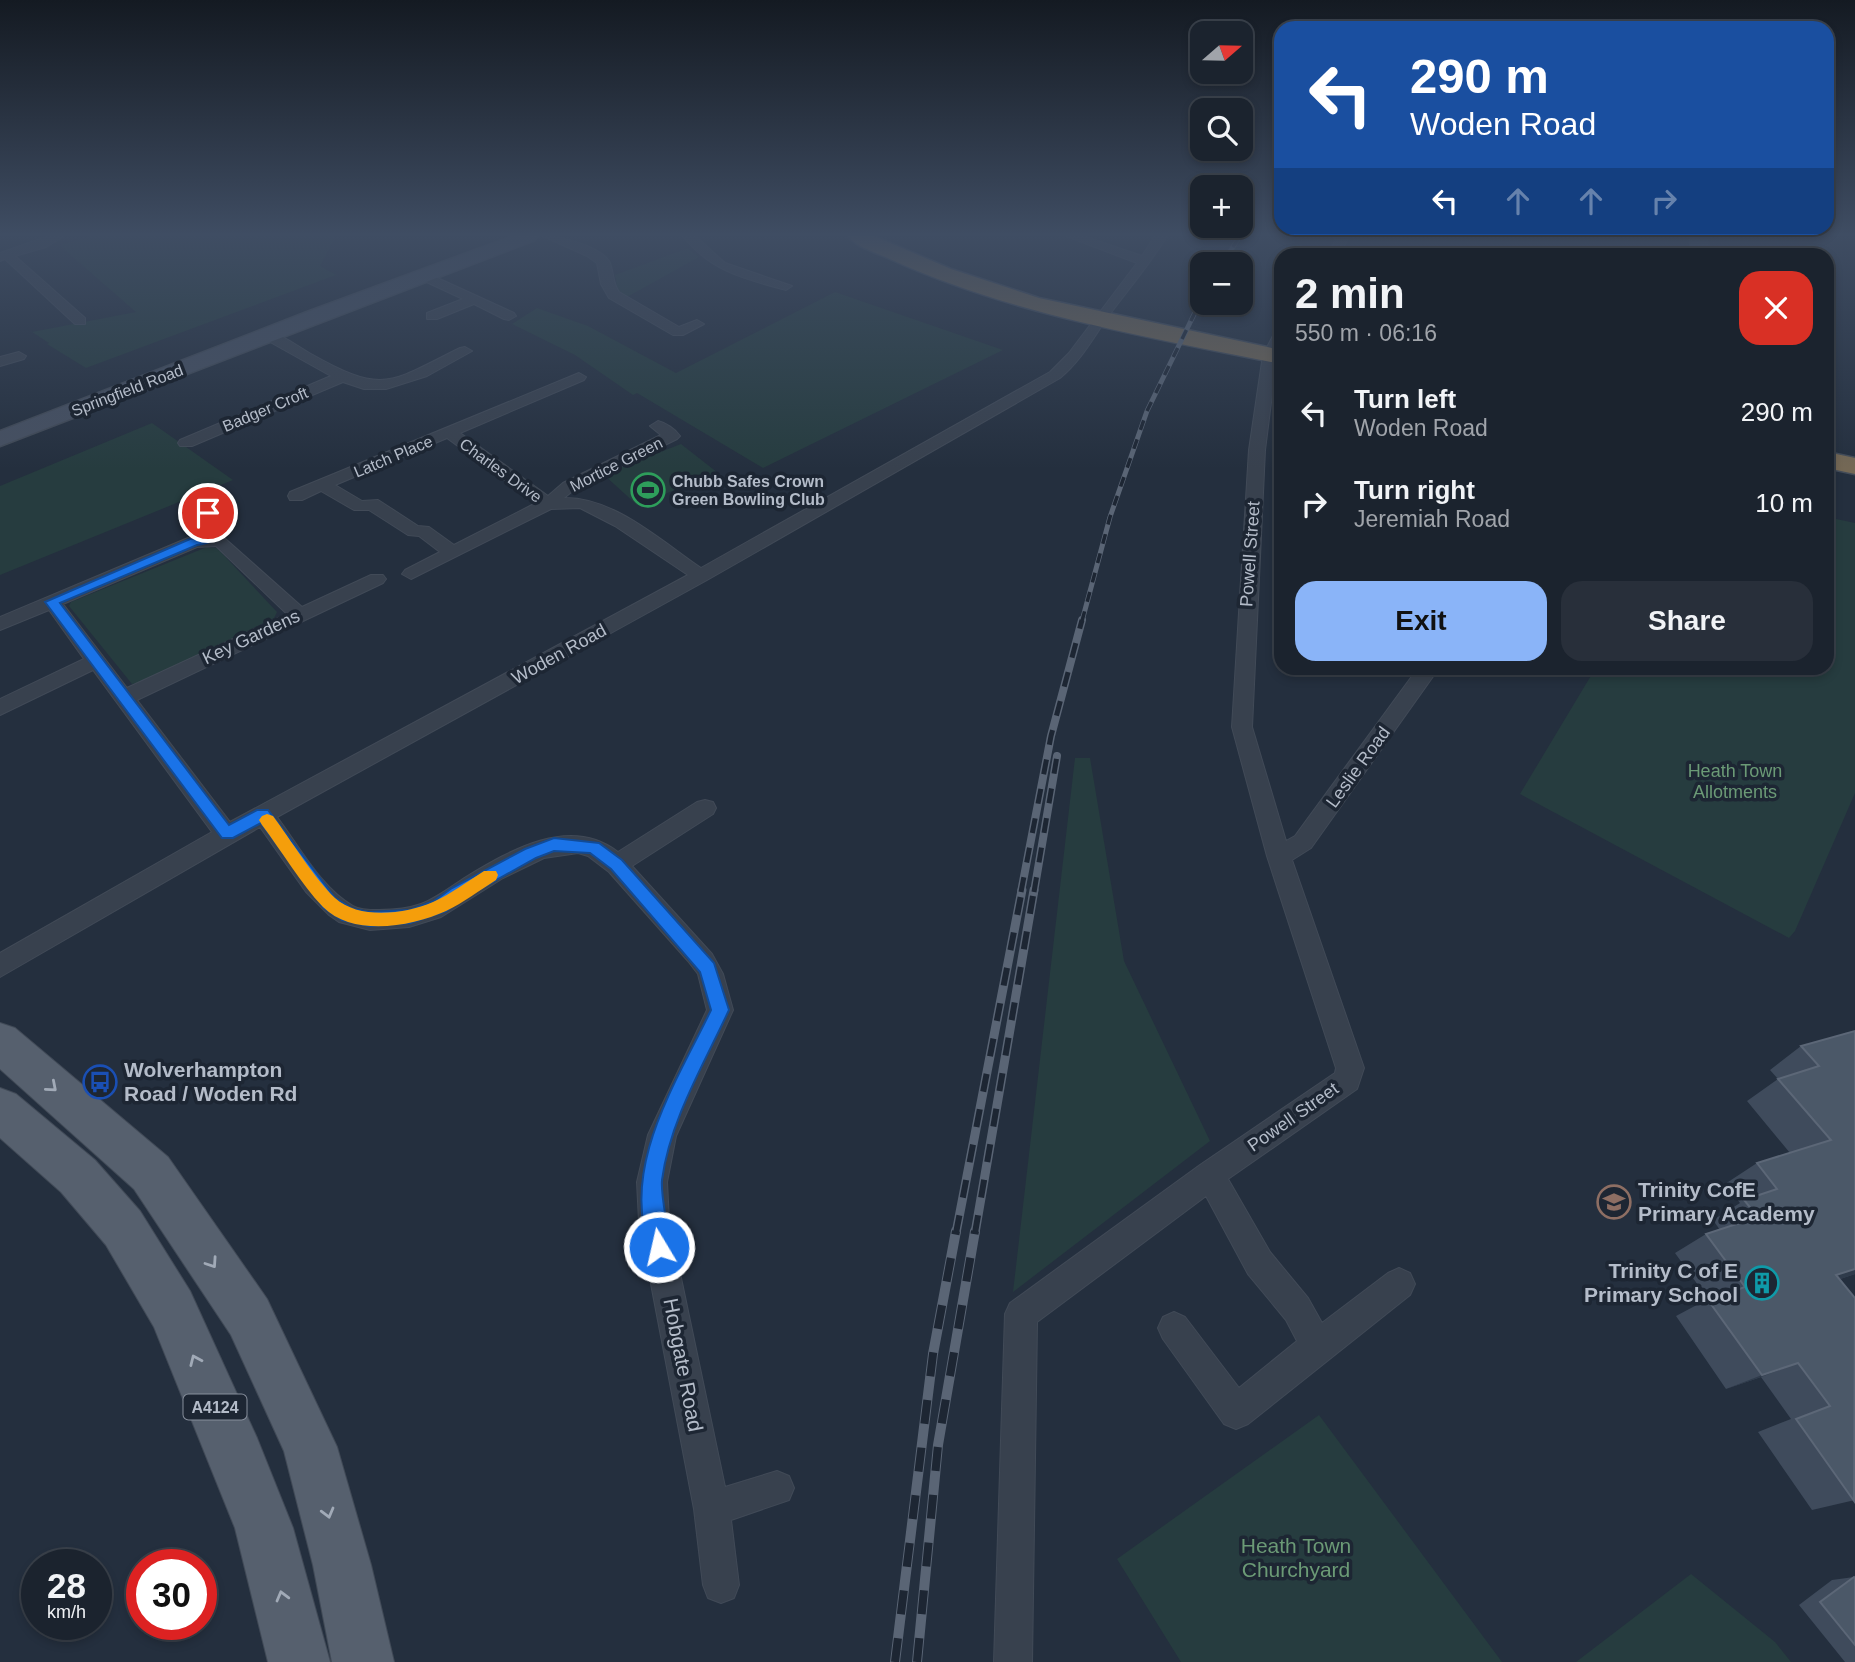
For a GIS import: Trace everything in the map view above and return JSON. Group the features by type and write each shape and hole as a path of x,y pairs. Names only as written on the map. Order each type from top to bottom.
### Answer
{"highway":[{"path":"1075,314 1099,320 1274,348"},
{"path":"1834,462 1855,466"}],"main road":[{"path":"0,1042 151,1173 249,1317 310,1447 342,1565 363,1662"},
{"name":"A4124","path":"0,1109 78,1176 123,1228 172,1309 237,1458 264,1528 299,1662"}],"street":[{"path":"56,321 78,318 73,314"},
{"name":"Springfield Road","path":"0,439 323,314"},
{"path":"432,316 438,314"},
{"path":"503,314 509,316"},
{"path":"646,314 678,332 697,324"},
{"name":"Woden Road","path":"0,966 227,834 701,576 1055,375 1074,361 1104,314"},
{"path":"268,335 365,385 383,386 465,351"},
{"path":"0,362 19,356"},
{"name":"Powell Street","path":"1013,1662 1021,1314 1210,1175 1347,1080 1350,1068 1279,856 1242,727 1257,450 1274,363"},
{"name":"Badger Croft","path":"186,443 344,376"},
{"name":"Latch Place","path":"296,496 579,377"},
{"name":"Mortice Green","path":"548,504 569,486 672,436 658,426"},
{"name":"Charles Drive","path":"449,432 548,504 583,503 621,522 701,576"},
{"name":"Latch Place","path":"323,485 360,506 372,504 414,531 423,531 453,553"},
{"path":"197,501 219,525 216,533 207,540"},
{"path":"411,574 548,504"},
{"path":"0,624 194,542 207,540 220,541 299,614"},
{"name":"Key Gardens","path":"125,697 377,579"},
{"path":"52,602 227,834"},
{"path":"0,708 98,660"},
{"name":"Leslie Road","path":"1279,856 1303,842 1424,675"},
{"path":"616,864 705,808"},
{"name":"Hobgate Road","path":"263,814 330,903 348,915 369,919 410,916 440,906 458,893 531,853 554,845 594,847 616,864 707,968 720,1010 662,1135 652,1182 654,1221 712,1509 721,1585"},
{"path":"1210,1175 1259,1263 1297,1310 1317,1346"},
{"path":"1174,1328 1236,1412 1399,1284"},
{"path":"712,1509 777,1488"}],"green space":[{"path":"128,314 232,314 86,368 32,332"},
{"path":"528,314 553,314 588,326 676,373 793,314 897,314 1003,350 763,468 637,393 633,395 575,355 512,324"},
{"path":"152,423 233,480 0,575 0,486"},
{"name":"Chubb Safes Crown Green Bowling Club","path":"681,444 718,473 637,505 603,474"},
{"name":"Heath Town Allotments","path":"1834,518 1855,523 1855,793 1795,931 1789,938 1520,794 1591,675 1834,675"},
{"path":"207,547 217,548 277,612 274,618 143,682 132,684 69,606 71,602"},
{"path":"1075,758 1090,758 1124,961 1210,1141 1013,1292"},
{"name":"Heath Town Churchyard","path":"1319,1415 1502,1662 1181,1662 1117,1559"},
{"path":"1691,1574 1775,1642 1791,1662 1576,1662"}],"building":[{"name":"Trinity C of E Primary School","path":"1855,1031 1855,1269 1836,1275 1855,1298 1854,1501 1796,1419 1830,1406 1798,1363 1762,1375 1708,1300 1745,1287 1706,1234 1758,1217 1744,1200 1777,1189 1757,1163 1831,1140 1778,1079 1819,1066 1801,1046"},
{"path":"1855,1578 1855,1645 1820,1602"}],"railway":[{"path":"1082,621 1110,517 1147,411 1194,315"},
{"path":"1021,892 1051,736 1082,620"},
{"path":"1034,892 1057,756"},
{"path":"956,1233 1022,890"},
{"path":"975,1233 1034,890"},
{"path":"895,1662 933,1354 956,1231"},
{"path":"917,1662 938,1445 975,1231"}],"slow traffic":[{"path":"267,820 330,903 348,915 369,919 410,916 440,906 490,875"}],"place":[{"name":"Chubb Safes Crown Green Bowling Club","path":"648,490"},
{"name":"Wolverhampton Road / Woden Rd","path":"100,1082"},
{"name":"Trinity CofE Primary Academy","path":"1614,1202"},
{"name":"Trinity C of E Primary School","path":"1762,1283"}],"route":[{"path":"208,513 219,525 216,533 207,540 194,542 52,602 227,834 263,814 330,903 348,915 369,919 410,916 440,906 458,893 531,853 554,845 594,847 616,864 707,968 720,1010 662,1135 652,1182 654,1221 659,1247"}]}
